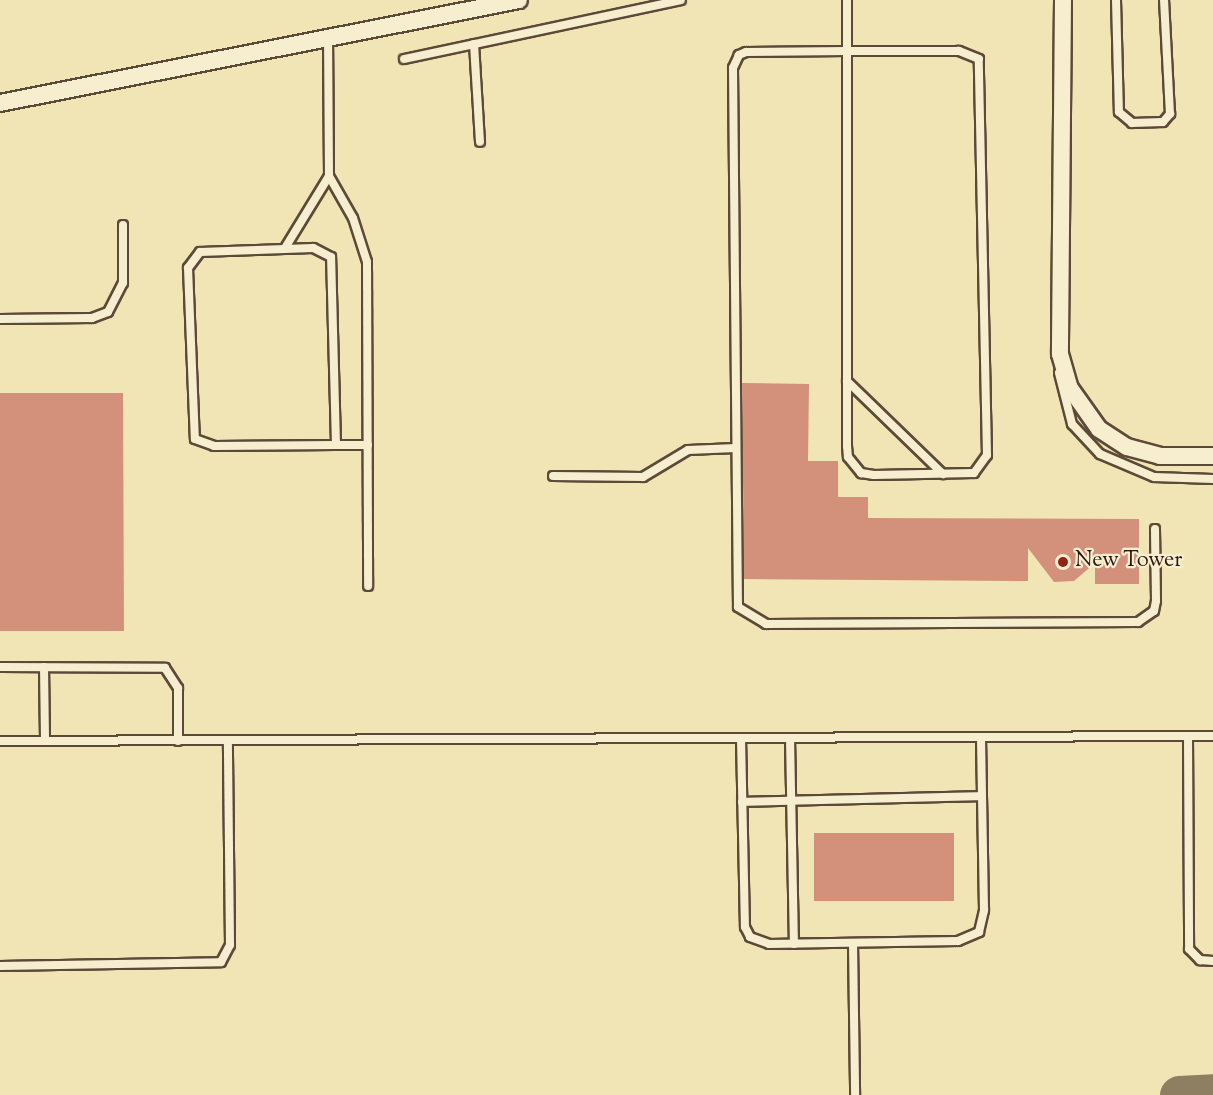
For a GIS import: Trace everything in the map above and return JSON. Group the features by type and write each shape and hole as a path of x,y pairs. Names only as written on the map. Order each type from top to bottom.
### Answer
{"street":[{"path":"0,103 519,0"},
{"path":"1064,0 1060,354 1077,403 1112,439 1160,456 1213,456"}],"lane":[{"path":"404,59 681,0"},
{"path":"847,0 847,51 847,381 848,457 853,466 874,476 974,473 987,455 979,58 959,51 847,51 746,52 735,60 736,596 738,607 755,622 1138,622 1154,611 1156,601 1155,529"},
{"path":"1116,0 1119,112 1132,123 1162,122 1170,114 1164,0"},
{"path":"328,38 329,176 354,218 367,262 368,586"},
{"path":"474,44 480,142"},
{"path":"285,248 329,176"},
{"path":"0,319 92,318 108,312 123,283 123,225"},
{"path":"336,445 335,267 323,250 285,248 211,250 192,258 191,429 195,439 214,446 368,445"},
{"path":"1060,354 1064,406 1080,435 1100,454 1154,477 1213,479"},
{"path":"847,381 943,474"},
{"path":"553,476 643,477 688,450 736,448"},
{"path":"0,667 165,668 178,688 178,741"},
{"path":"44,667 45,740"},
{"path":"0,741 1213,736"},
{"path":"741,738 745,927 759,943 794,944 958,941 979,932 984,910 981,737"},
{"path":"1188,737 1189,949 1200,960 1213,961"},
{"path":"790,738 794,944"},
{"path":"0,966 221,962 230,945 228,741"},
{"path":"742,802 982,796"},
{"path":"853,943 855,1095"}],"building":[{"path":"742,383 809,384 808,461 838,461 838,497 868,497 868,518 1139,519 1139,584 1095,584 1095,563 1074,581 1054,582 1028,548 1028,581 744,579"},
{"path":"0,393 123,393 124,631 0,631"},
{"path":"814,833 954,833 954,901 814,901"}],"taxiway":[{"path":"1179,1095 1213,1093"}],"place":[{"name":"New Tower","path":"1063,562"}]}
